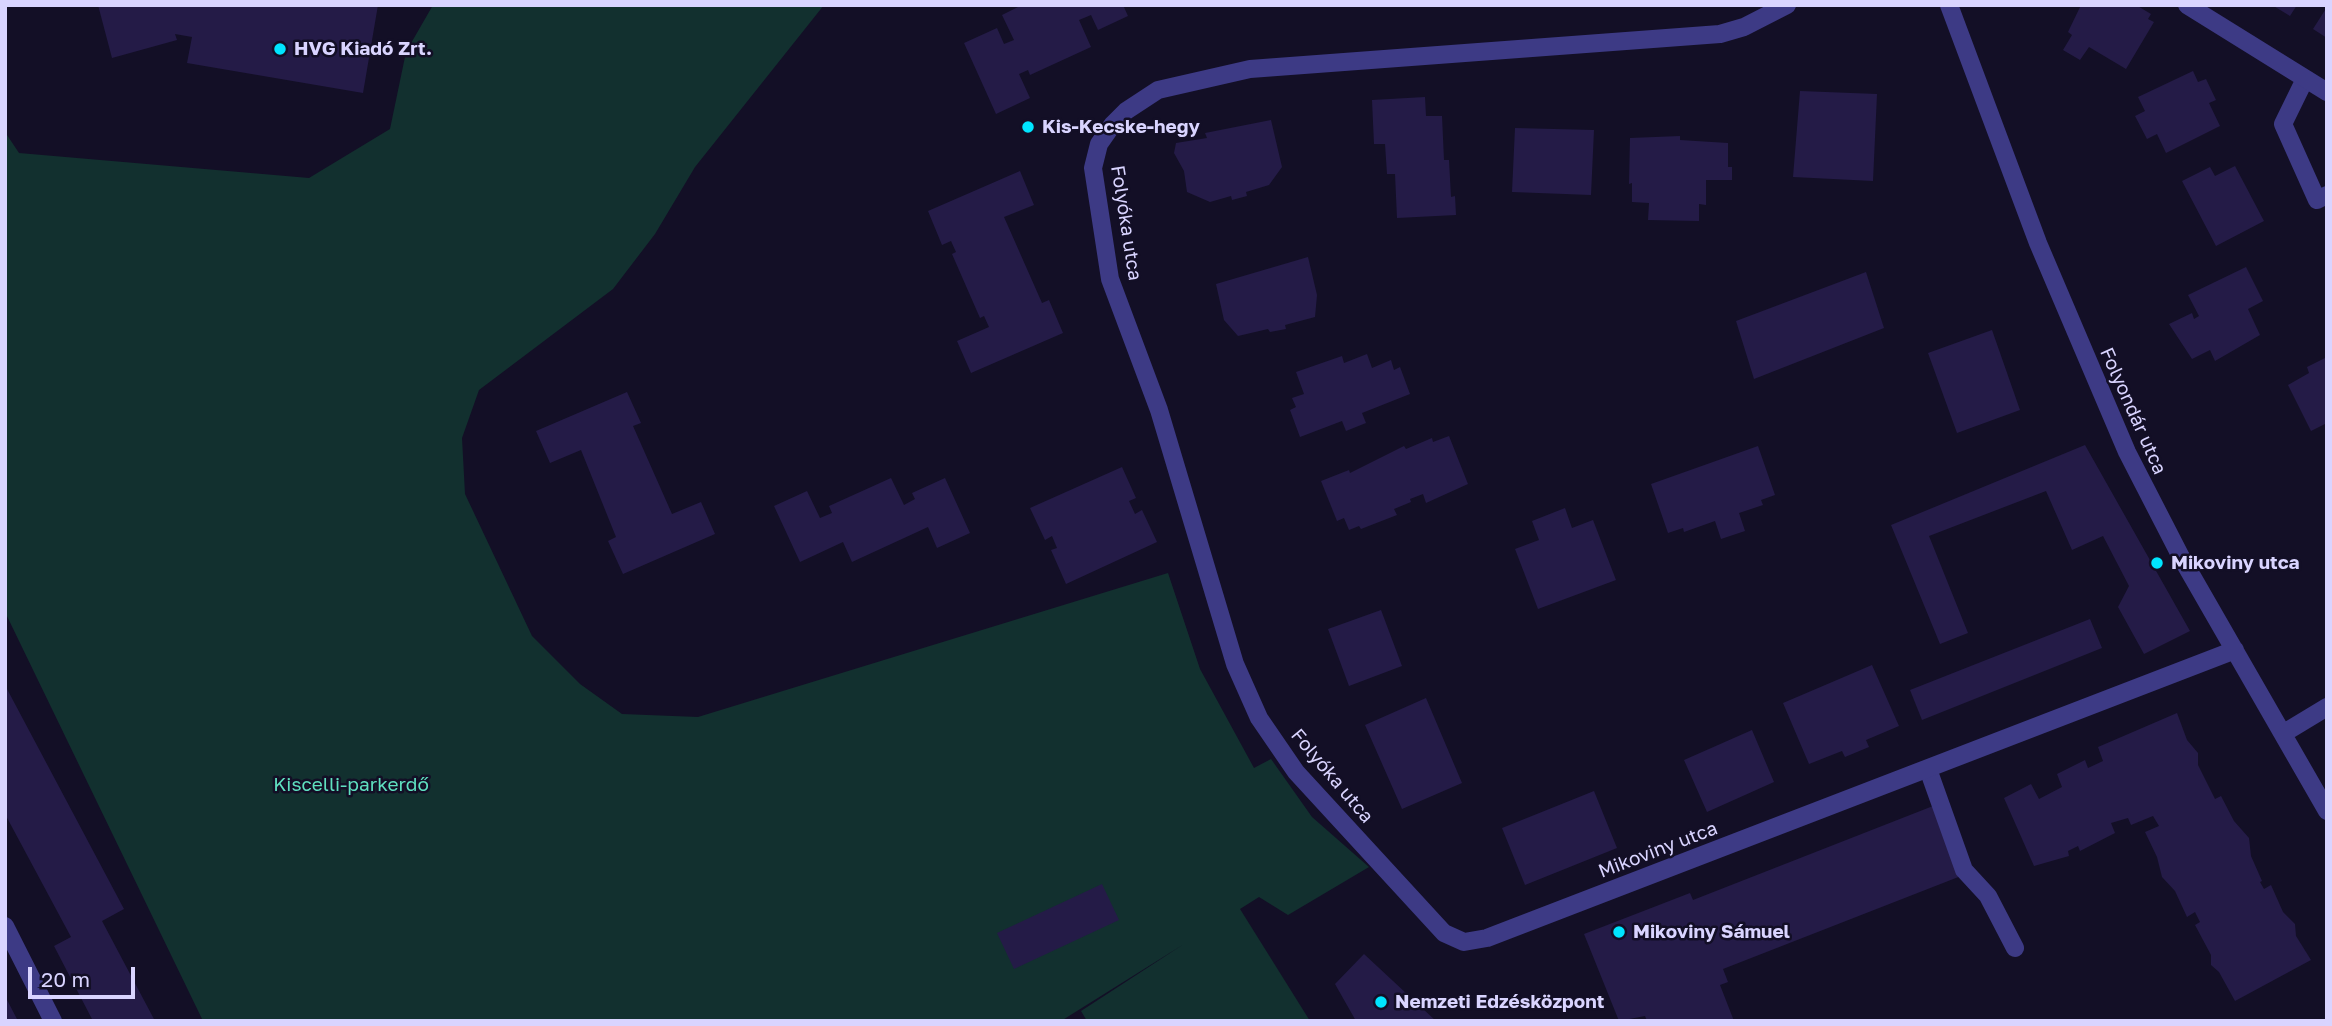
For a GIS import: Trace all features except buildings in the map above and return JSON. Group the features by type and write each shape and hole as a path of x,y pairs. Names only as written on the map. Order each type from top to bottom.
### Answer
{"street":[{"name":"Folyóka utca","path":"1487,938 1464,942 1444,933 1296,772 1259,718 1235,664 1158,410 1111,279 1093,168 1100,144 1112,124 1126,111 1158,90 1184,82 1278,65 1720,34 1744,27 1787,5"},
{"name":"Folyondár utca","path":"1949,5 2038,243 2127,452 2181,557 2327,811"},
{"path":"2187,5 2327,92"},
{"path":"2305,79 2283,124 2317,201 2327,195"},
{"name":"Mikoviny utca","path":"1487,938 2235,650"},
{"path":"2284,733 2327,707"},
{"path":"1928,769 1964,870 1988,897 2015,948"},
{"path":"5,926 53,1021"}],"green space":[{"name":"Kiscelli-parkerdő","path":"433,5 824,5 695,167 655,234 613,289 479,390 462,438 465,494 532,636 580,684 622,714 698,717 1168,573 1200,669 1254,768 1271,759 1312,817 1369,867 1288,915 1259,897 1240,909 1310,1021 1087,1021 1081,1011 1184,944 1061,1021 203,1021 5,612 5,132 19,153 309,178 390,129 406,52"}],"place":[{"name":"HVG Kiadó Zrt.","path":"280,49"},
{"name":"Kis-Kecske-hegy","path":"1028,127"},
{"name":"Mikoviny utca","path":"2157,563"},
{"name":"Mikoviny Sámuel","path":"1619,932"},
{"name":"Nemzeti Edzésközpont","path":"1381,1002"}]}
